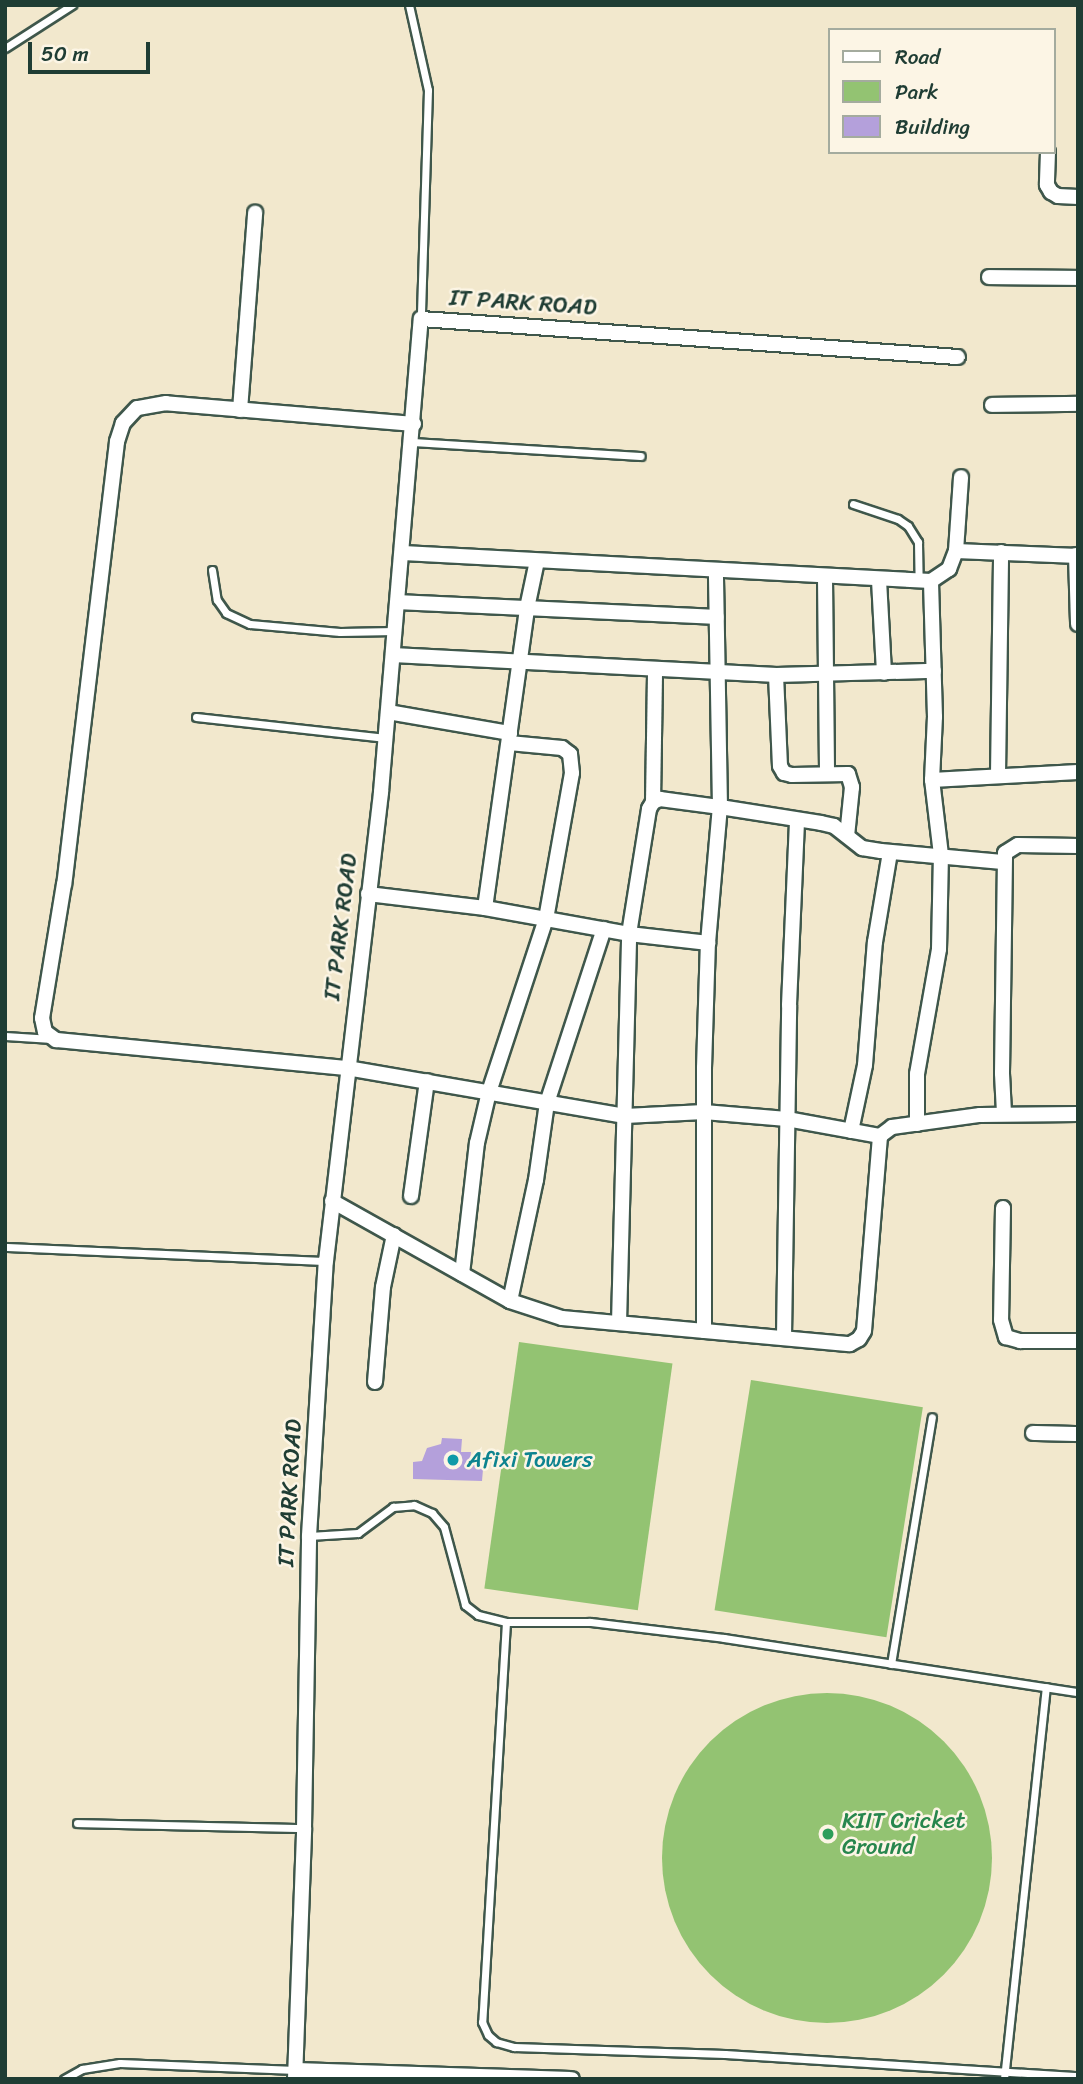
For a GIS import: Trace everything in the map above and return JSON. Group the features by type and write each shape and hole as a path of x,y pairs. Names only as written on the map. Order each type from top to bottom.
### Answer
{"street":[{"path":"1048,154 1047,185 1051,192 1058,197 1078,197"},
{"path":"240,410 255,213"},
{"path":"989,277 1078,278"},
{"name":"IT PARK ROAD","path":"296,2074 309,1536 326,1261 386,738 421,319 958,357"},
{"path":"414,425 166,403 136,408 123,423 117,442 64,884 42,1018 45,1032 56,1040 347,1068 625,1116 704,1112 787,1119 880,1136 892,1127 1004,1114 1078,1114"},
{"path":"992,405 1078,404"},
{"path":"403,553 825,578 925,581 949,569 956,551 961,477"},
{"path":"956,551 1077,555 1078,624"},
{"path":"998,775 1001,552"},
{"path":"485,908 527,608 537,561"},
{"path":"704,1331 704,1112 708,943 720,807 716,572"},
{"path":"825,578 827,774"},
{"path":"879,580 884,673"},
{"path":"917,1124 917,1074 939,949 941,855 932,780 934,671 925,581"},
{"path":"398,602 717,617"},
{"path":"393,655 776,675 934,671"},
{"path":"619,1323 629,934 649,809 653,802 655,670"},
{"path":"776,675 780,766 784,773 848,774 851,780 847,836"},
{"path":"388,712 562,748 570,754 572,760 546,919 489,1092 477,1143 462,1274"},
{"path":"932,780 1078,772"},
{"path":"653,802 660,799 834,826 862,848 1003,862"},
{"path":"784,1336 787,1119 797,821"},
{"path":"1004,1114 1003,862 1009,848 1017,845 1078,846"},
{"path":"851,1131 865,1065 874,942 890,852"},
{"path":"368,894 485,908 629,934 708,943"},
{"path":"509,1301 536,1180 547,1103 604,929"},
{"path":"411,1196 427,1081"},
{"path":"332,1201 509,1301 562,1318 850,1344 859,1339 864,1331 880,1136"},
{"path":"1003,1208 1001,1320 1006,1337 1020,1341 1078,1341"},
{"path":"375,1382 383,1287 394,1235"},
{"path":"1033,1433 1078,1434"},
{"path":"296,2074 572,2079"}],"lane":[{"path":"5,48 72,5"},
{"path":"410,5 428,90 421,319"},
{"path":"412,442 641,456"},
{"path":"853,504 889,515 908,526 918,542 925,581"},
{"path":"212,570 217,600 226,613 250,624 340,632 396,631"},
{"path":"196,717 386,738"},
{"path":"5,1035 56,1040"},
{"path":"5,1247 326,1261"},
{"path":"891,1664 932,1417"},
{"path":"309,1536 358,1533 393,1507 414,1505 432,1513 444,1527 465,1605 478,1615 506,1622 590,1622 1078,1692"},
{"path":"506,1622 482,2022 488,2035 496,2042 514,2047 725,2054 1005,2075 1078,2076"},
{"path":"1005,2075 1046,1687"},
{"path":"77,1823 304,1828"},
{"path":"64,2079 82,2068 120,2063 296,2074"}],"green space":[{"path":"519,1342 672,1364 638,1610 484,1589"},
{"path":"751,1380 923,1407 886,1637 715,1610"},
{"name":"KIIT Cricket Ground","path":"827,1693 875,1700 890,1706 918,1721 943,1742 964,1767 979,1795 985,1810 992,1858 985,1906 979,1921 964,1949 943,1974 918,1995 890,2010 875,2016 827,2023 779,2016 764,2010 736,1995 711,1974 690,1949 675,1921 669,1906 662,1858 669,1810 675,1795 690,1767 711,1742 736,1721 764,1706 779,1700"}],"building":[{"name":"Afixi Towers","path":"442,1438 462,1439 461,1452 471,1452 470,1459 484,1458 482,1481 413,1479 413,1462 422,1461 427,1448 441,1444"}],"place":[{"name":"Afixi Towers","path":"453,1460"},
{"name":"KIIT Cricket Ground","path":"828,1834"}]}
